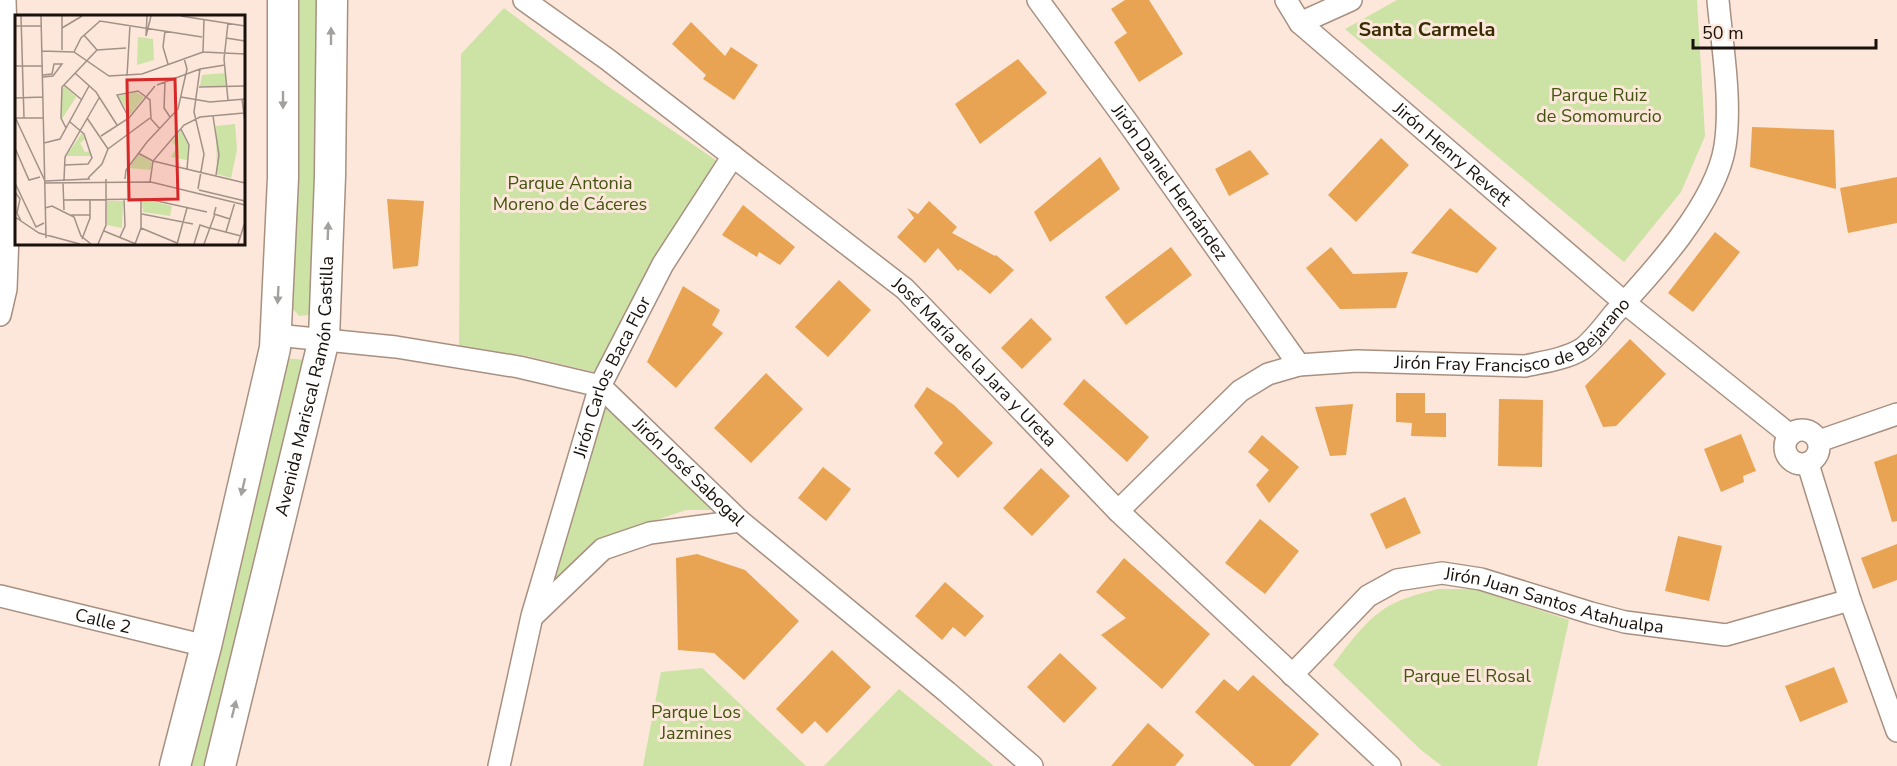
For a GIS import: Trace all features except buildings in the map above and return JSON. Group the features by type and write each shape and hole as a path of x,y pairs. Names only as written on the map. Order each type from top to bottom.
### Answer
{"main road":[{"name":"Avenida Mariscal Ramón Castilla","path":"175,766 206,646 275,348 283,178 284,0"},
{"name":"Avenida Mariscal Ramón Castilla","path":"220,766 324,339 330,176 332,0"}],"street":[{"path":"0,315 6,289 5,0"},
{"name":"José María de la Jara y Ureta","path":"524,0 607,58 905,289 1118,511 1390,766"},
{"name":"Jirón Daniel Hernández","path":"1038,0 1299,365"},
{"name":"Jirón Henry Revett","path":"1286,0 1300,23 1625,303 1790,435"},
{"path":"1300,23 1351,0"},
{"name":"Jirón Fray Francisco de Bejarano","path":"1118,511 1240,391 1268,374 1299,365 1357,361 1525,366 1550,361 1582,349 1625,303 1686,231 1718,174 1725,147 1727,114 1718,0"},
{"name":"Jirón Carlos Baca Flor","path":"499,766 532,616 600,386 663,264 733,156"},
{"path":"276,334 396,346 519,367 600,386"},
{"name":"Jirón José Sabogal","path":"600,386 740,521 947,692 1032,766"},
{"path":"1819,441 1897,414"},
{"path":"1801,430 1806,431 1816,436 1819,441 1819,452 1808,464 1798,464 1789,459 1785,449 1790,435 1801,430"},
{"path":"1808,464 1850,600 1897,731"},
{"path":"532,616 603,549 650,533 740,521"},
{"name":"Jirón Juan Santos Atahualpa","path":"1292,675 1368,596 1397,580 1442,573 1481,579 1591,614 1625,622 1726,635 1850,600"},
{"name":"Calle 2","path":"0,596 206,646"}],"green space":[{"path":"293,0 317,0 313,306 309,315 299,316 288,303"},
{"name":"Parque Ruiz de Somomurcio","path":"1397,0 1697,0 1705,136 1681,192 1624,262 1345,29"},
{"name":"Parque Antonia Moreno de Cáceres","path":"504,8 606,85 720,163 680,219 594,372 523,355 459,350 461,54"},
{"path":"283,358 307,360 204,766 180,766"},
{"path":"604,397 719,510 686,510 601,539 547,596"},
{"name":"Parque El Rosal","path":"1438,589 1476,589 1569,620 1537,766 1442,766 1421,750 1333,665 1361,630 1381,611 1401,600"},
{"name":"Parque Los Jazmines","path":"702,668 806,766 643,766 661,672"},
{"path":"899,689 994,766 824,766"}],"district":[{"name":"Santa Carmela","path":"1427,29"}]}
